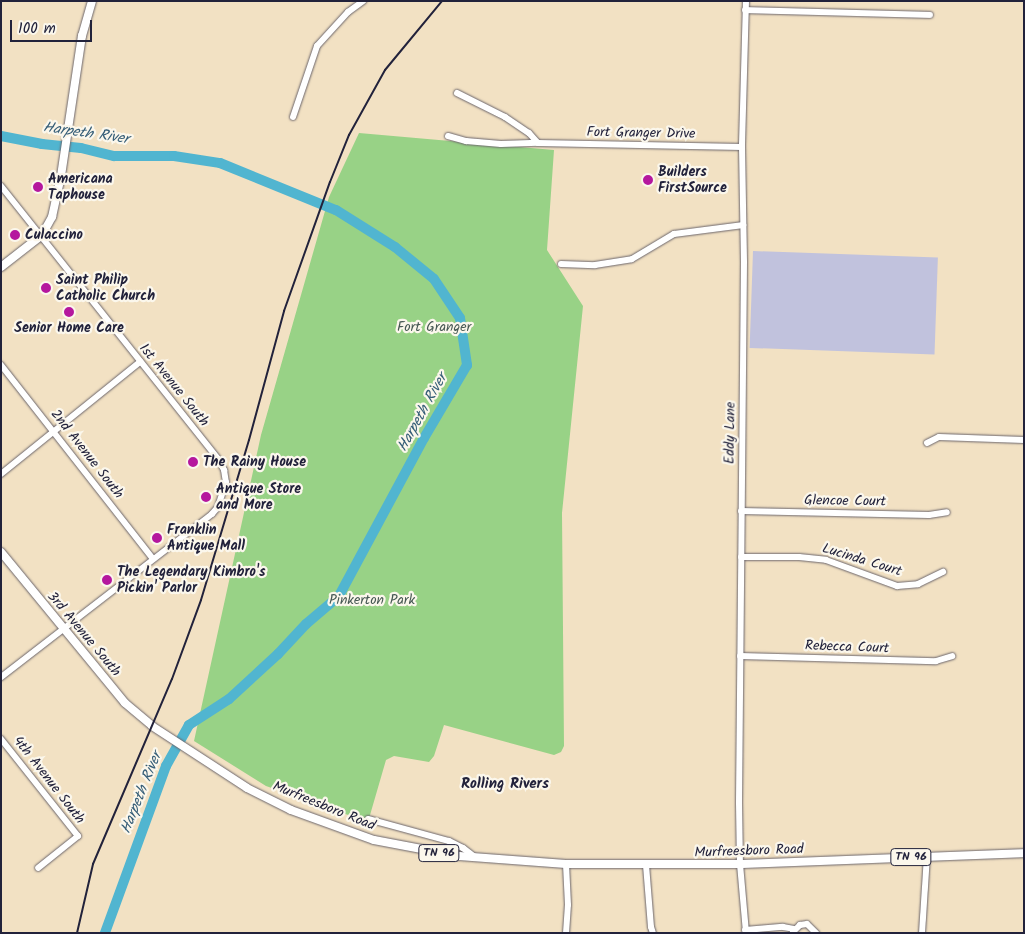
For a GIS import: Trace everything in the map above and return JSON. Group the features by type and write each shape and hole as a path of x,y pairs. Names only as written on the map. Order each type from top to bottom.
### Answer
{"main road":[{"path":"1,267 42,235 52,217 61,176 82,36 92,1"},
{"name":"3rd Avenue South","path":"1,552 125,703 154,727"},
{"name":"Murfreesboro Road","path":"154,727 247,788 291,810 328,825 374,840 412,849 475,857 566,864 646,865 740,864 1024,853"}],"street":[{"path":"293,116 317,46 348,12 363,1"},
{"name":"Eddy Lane","path":"745,932 740,864 740,656 742,147 746,1"},
{"path":"746,10 930,15"},
{"path":"457,94 505,117 529,133 538,143"},
{"name":"Fort Granger Drive","path":"448,136 466,141 501,144 742,147"},
{"name":"1st Avenue South","path":"1,186 42,235 224,470 226,482 218,507 153,558"},
{"path":"561,264 595,265 632,259 674,234 743,225"},
{"path":"1,474 140,362"},
{"name":"2nd Avenue South","path":"1,365 153,558"},
{"path":"927,443 940,437 1024,440"},
{"name":"Glencoe Court","path":"741,511 929,515 947,512"},
{"name":"Lucinda Court","path":"741,557 799,557 826,560 897,586 918,584 943,572"},
{"path":"1,677 153,558"},
{"name":"Rebecca Court","path":"740,656 936,662 952,656"},
{"name":"4th Avenue South","path":"1,739 78,836 38,868"},
{"name":"Murfreesboro Road","path":"368,819 449,842 463,848 475,857"},
{"path":"922,933 927,856"},
{"path":"566,864 568,905 566,933"},
{"path":"646,865 653,933"},
{"path":"745,932 783,927 793,931 800,925 807,924 816,933"}],"shaded area":[{"path":"753,251 938,257 935,354 750,348"}],"green space":[{"path":"359,133 554,150 547,250 583,306 562,513 564,746 561,752 554,755 444,725 434,756 429,762 394,756 386,760 368,822 266,786 194,741 261,435 329,197"}],"waterway":[{"name":"Harpeth River","path":"1,136 42,144 81,148 114,156 174,156 220,163 336,210 395,247 434,279 460,318 467,365 424,438 339,596 306,624 278,654 229,699 189,725 166,766 105,933"}],"railway":[{"path":"77,933 93,864 172,679 201,600 249,440 284,311 330,182 349,135 385,70 442,1"}],"place":[{"name":"Builders FirstSource","path":"648,180"},
{"name":"Americana Taphouse","path":"38,187"},
{"name":"Culaccino","path":"15,235"},
{"name":"Saint Philip Catholic Church","path":"46,288"},
{"name":"Senior Home Care","path":"69,312"},
{"name":"The Rainy House","path":"193,462"},
{"name":"Antique Store and More","path":"206,497"},
{"name":"Franklin Antique Mall","path":"157,538"},
{"name":"The Legendary Kimbro's Pickin' Parlor","path":"107,580"}],"district":[{"name":"Rolling Rivers","path":"505,785"}],"park label":[{"name":"Fort Granger","path":"434,327"},
{"name":"Pinkerton Park","path":"372,600"}]}
